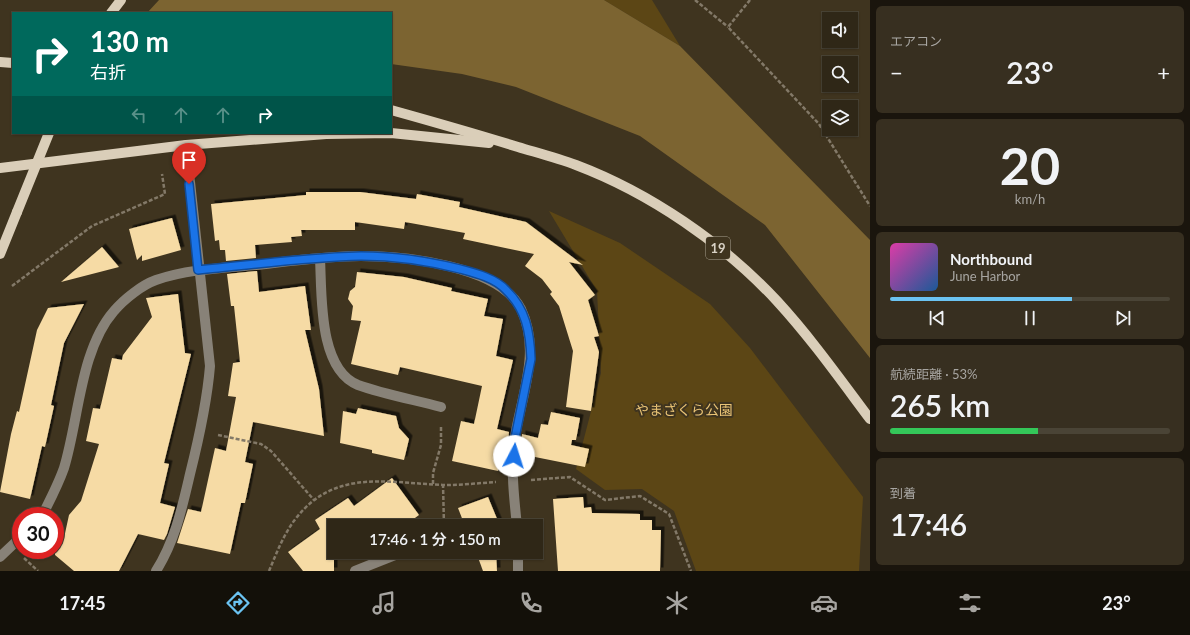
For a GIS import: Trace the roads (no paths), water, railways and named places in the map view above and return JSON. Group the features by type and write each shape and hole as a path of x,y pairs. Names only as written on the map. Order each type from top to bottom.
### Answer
{"main road":[{"path":"113,12 121,0"},
{"path":"0,62 12,63"},
{"name":"19","path":"392,110 453,127 576,165 613,181 647,199 710,242 742,267 776,300 809,338 870,420"},
{"name":"19","path":"392,133 451,138 515,146"},
{"path":"0,254 49,134"},
{"name":"19","path":"0,168 186,145 326,134"}],"street":[{"path":"156,571 170,546 178,527 201,431 208,393 210,366 198,270 186,145"},
{"path":"47,507 54,494 64,467 92,349 102,327 115,310 135,292 155,280 198,270 362,256 400,259 448,266 476,273 506,289 521,308 529,329 531,359 514,443 513,482 516,519"},
{"path":"320,259 328,344 337,367 357,384 441,407"},
{"path":"0,557 12,546"},
{"path":"355,571 385,559"},
{"path":"518,559 518,571"}],"park label":[{"name":"やまざくら公園","path":"684,410"}]}
